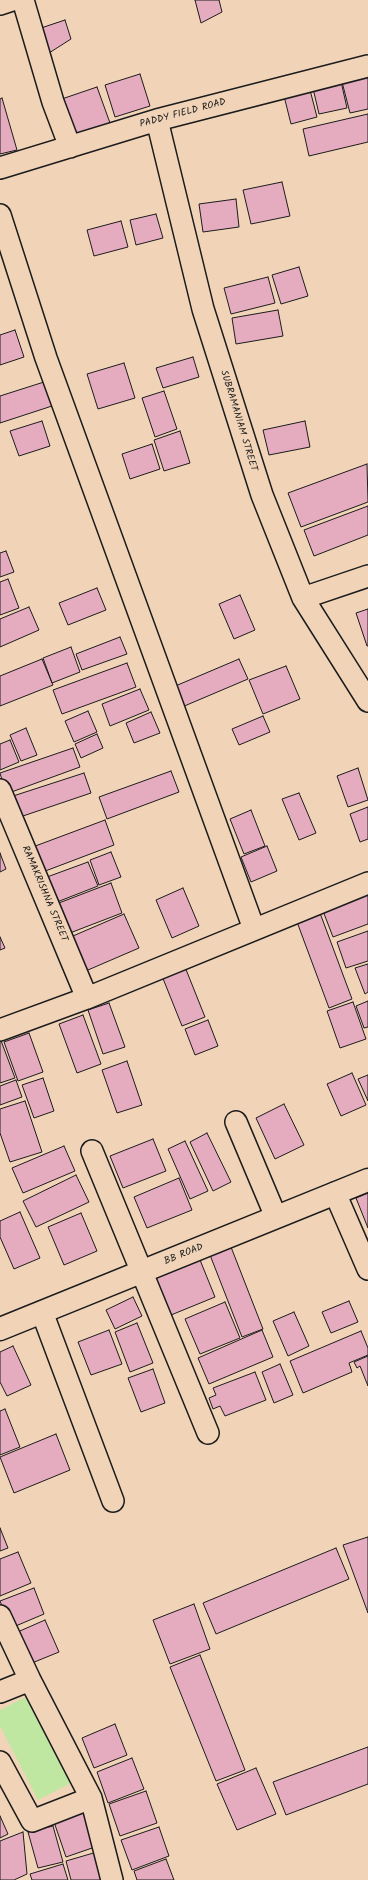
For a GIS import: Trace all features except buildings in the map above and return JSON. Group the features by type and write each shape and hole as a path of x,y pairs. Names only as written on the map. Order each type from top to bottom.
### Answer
{"street":[{"path":"0,4 12,0"},
{"path":"23,0 53,102 70,147"},
{"name":"PADDY FIELD ROAD","path":"0,168 157,120 368,66"},
{"name":"SUBRAMANIAM STREET","path":"157,120 203,309 262,495 303,598 368,701"},
{"path":"0,215 46,358 254,929"},
{"path":"303,598 368,576"},
{"name":"RAMAKRISHNA STREET","path":"0,790 87,998"},
{"path":"0,1030 87,998 368,883"},
{"path":"236,1122 276,1217"},
{"path":"92,1151 208,1433"},
{"name":"BB ROAD","path":"0,1329 368,1180"},
{"path":"335,1193 368,1269"},
{"path":"42,1312 114,1501"},
{"path":"0,1616 30,1680 91,1798 112,1880"},
{"path":"0,1692 30,1680"},
{"path":"0,1762 32,1821 91,1798"}],"green space":[{"path":"33,1693 77,1780 38,1800 0,1726 0,1710"}]}
